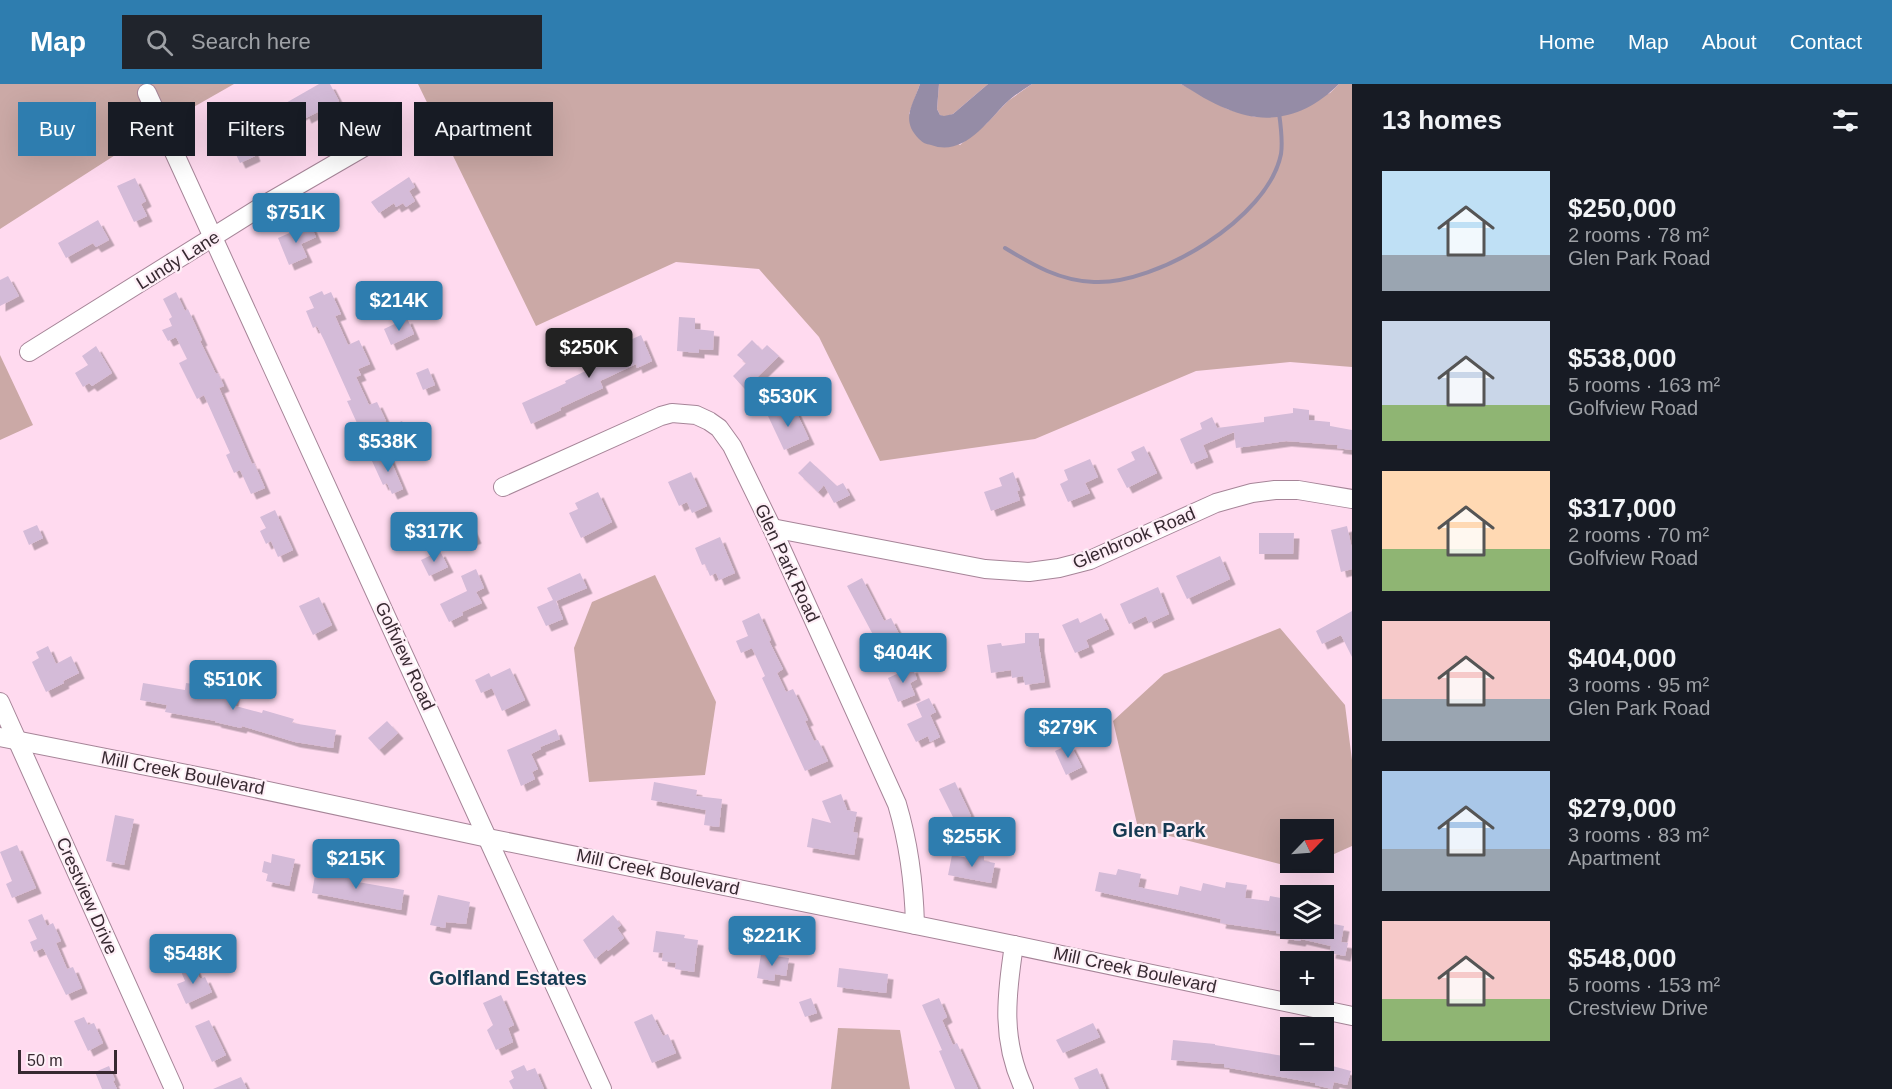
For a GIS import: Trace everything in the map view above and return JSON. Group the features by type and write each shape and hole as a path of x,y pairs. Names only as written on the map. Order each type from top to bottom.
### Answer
{"street":[{"name":"Golfview Road","path":"147,93 602,1089"},
{"name":"Lundy Lane","path":"29,352 273,200 349,156"},
{"name":"Glen Park Road","path":"503,487 672,413 686,413 709,421 725,435 772,528 897,804 911,861 915,925"},
{"name":"Glenbrook Road","path":"772,528 985,569 1029,572 1059,568 1090,560 1216,503 1252,493 1298,490 1352,499"},
{"name":"Crestview Drive","path":"0,702 9,739 174,1089"},
{"name":"Mill Creek Boulevard","path":"9,739 217,780 1352,1016"},
{"path":"1014,945 1007,1000 1007,1025 1013,1062 1024,1089"}],"shaded area":[{"path":"0,84 234,84 195,106 195,102 108,102 108,156 114,156 0,229"},
{"path":"418,84 920,84 909,114 960,145 987,123 1008,101 1032,84 1181,84 1227,109 1255,117 1330,93 1339,84 1352,84 1352,367 1290,362 1196,371 1035,439 880,461 819,337 759,269 676,262 536,326 453,156 553,156 553,102 427,102"},
{"path":"920,84 939,84 937,109 940,115 944,116 953,114 988,84 1032,84 1009,100 973,136 964,142 943,147 922,141 910,125 910,112"},
{"path":"939,84 988,84 953,114 944,117 937,109"},
{"path":"1181,84 1339,84 1327,95 1301,111 1287,115 1258,117 1227,109"},
{"path":"0,355 33,425 0,440"},
{"path":"655,575 716,702 705,775 589,782 574,648 592,602"},
{"path":"1280,628 1345,705 1352,760 1352,846 1334,854 1334,819 1280,819 1280,864 1138,828 1113,721 1164,674"},
{"path":"838,1028 900,1030 910,1089 831,1089"}],"building":[{"path":"319,84 330,84 339,101 318,102 318,112 306,118 306,102 288,102"},
{"path":"237,156 255,156 240,163"},
{"path":"409,177 415,187 409,191 415,201 406,207 403,203 396,207 394,203 379,213 371,202"},
{"path":"135,178 146,201 141,204 147,216 134,222 117,186"},
{"path":"98,220 109,240 96,247 93,243 66,258 58,243"},
{"path":"310,224 316,237 301,244 307,257 289,265 278,238"},
{"path":"8,276 19,296 0,306 0,280"},
{"path":"322,291 324,295 331,292 341,314 335,316 348,345 359,340 370,364 358,369 361,375 356,377 369,405 377,402 386,421 361,432 347,401 351,400 324,340 317,326 313,328 306,311 314,308 309,297"},
{"path":"176,292 185,311 188,309 202,340 200,341 224,386 219,388 265,488 251,494 240,470 234,473 226,455 230,453 204,395 197,399 179,363 187,359 176,337 168,341 162,330 172,326 169,319 172,317 163,299"},
{"path":"679,317 695,318 695,329 714,331 713,350 699,349 699,353 677,351"},
{"path":"407,318 414,334 391,345 384,329"},
{"path":"641,335 652,361 637,368 636,364 600,381 603,388 531,424 522,403 606,361 599,346 612,340 615,347"},
{"path":"752,340 762,350 767,345 779,356 745,389 733,376 746,363 737,355"},
{"path":"96,346 112,373 92,386 89,383 83,387 75,373 88,365 82,356"},
{"path":"428,368 435,385 423,390 416,373"},
{"path":"793,405 809,439 784,450 768,416"},
{"path":"1293,408 1309,410 1309,420 1330,422 1330,426 1352,430 1352,450 1337,448 1338,445 1286,441 1236,448 1234,432 1203,445 1208,457 1191,464 1180,439 1202,429 1200,423 1212,417 1217,428 1264,422 1264,417 1293,413"},
{"path":"402,421 410,438 392,446 384,429"},
{"path":"1144,446 1157,473 1127,488 1117,469 1135,460 1131,452"},
{"path":"388,454 403,489 392,494 387,483 383,485 372,461"},
{"path":"1090,459 1098,477 1085,483 1090,493 1068,502 1060,484 1068,480 1064,470"},
{"path":"810,461 837,486 843,483 850,495 834,503 824,485 818,492 798,473"},
{"path":"691,472 707,506 692,513 687,502 679,506 668,482"},
{"path":"1013,472 1020,490 1017,491 1020,500 991,511 984,492 1002,486 999,478"},
{"path":"598,492 612,522 581,538 569,513 578,509 575,503"},
{"path":"275,510 293,550 278,557 271,541 266,544 260,531 266,528 260,517"},
{"path":"470,524 476,538 460,545 454,532"},
{"path":"37,525 43,538 29,545 23,531"},
{"path":"1347,526 1352,549 1352,569 1341,572 1331,530"},
{"path":"1259,533 1294,533 1293,554 1259,554"},
{"path":"720,537 735,573 719,580 716,573 710,576 705,564 702,565 695,548"},
{"path":"440,551 448,567 429,576 421,560"},
{"path":"1220,556 1230,579 1187,599 1176,576"},
{"path":"476,569 484,588 476,592 482,603 462,612 463,615 449,622 440,604 467,591 461,576"},
{"path":"580,573 587,588 556,601 563,619 546,626 537,607 553,600 547,588"},
{"path":"862,578 884,621 891,618 906,648 881,660 876,648 879,646 847,586"},
{"path":"1158,587 1169,614 1149,623 1146,616 1129,624 1120,604"},
{"path":"319,597 332,625 313,635 299,606"},
{"path":"1352,611 1352,657 1341,635 1322,644 1316,631"},
{"path":"759,613 771,640 769,641 783,669 777,673 786,692 793,689 808,720 805,721 814,741 818,740 828,761 805,771 762,678 765,676 752,648 741,653 736,641 748,636 742,621"},
{"path":"1101,613 1109,629 1086,640 1089,647 1075,653 1062,625 1078,618 1080,623"},
{"path":"1025,633 1039,633 1045,682 1025,685 1023,676 1012,678 1011,670 991,673 987,645 1025,643"},
{"path":"48,646 56,664 71,656 79,673 46,692 32,662 39,658 36,652"},
{"path":"912,667 917,679 910,683 915,695 898,702 888,678"},
{"path":"510,668 525,700 502,711 492,688 481,693 475,680 489,673 491,677"},
{"path":"222,673 238,677 232,705 262,713 263,710 294,719 292,723 336,730 333,748 295,742 242,726 241,728 165,712 167,705 140,700 143,683 185,690 186,683 219,688"},
{"path":"929,698 936,712 930,715 940,737 930,742 928,736 916,742 907,724 922,717 916,704"},
{"path":"387,721 398,733 379,750 368,738"},
{"path":"556,729 560,739 540,747 541,749 531,754 538,769 532,772 535,779 521,786 507,750"},
{"path":"1070,744 1082,767 1066,775 1055,751"},
{"path":"654,782 697,790 696,796 722,799 719,827 704,825 706,810 651,800"},
{"path":"955,782 971,816 956,823 939,789"},
{"path":"841,794 847,810 857,812 853,832 858,833 854,855 807,847 812,818 831,823 822,801"},
{"path":"115,815 134,819 124,865 106,861"},
{"path":"17,845 36,888 12,898 6,884 12,881 0,852"},
{"path":"272,854 295,859 289,886 266,881 268,874 262,872 264,861 271,863"},
{"path":"970,854 984,856 984,861 995,863 991,883 948,875 952,855 969,858"},
{"path":"316,869 353,876 352,881 404,890 401,910 312,893"},
{"path":"1118,869 1141,874 1138,887 1178,895 1180,886 1201,891 1203,883 1225,888 1226,882 1247,885 1245,898 1269,901 1270,896 1280,898 1280,934 1276,931 1220,923 1221,919 1095,891 1099,872 1116,875"},
{"path":"438,895 470,902 466,924 446,922 445,928 430,925"},
{"path":"42,914 47,926 53,923 61,941 56,943 67,969 73,967 82,988 66,995 43,948 34,952 30,942 37,939 28,920"},
{"path":"613,915 621,925 617,928 624,938 595,959 583,940"},
{"path":"1334,924 1344,926 1341,942 1348,943 1345,956 1334,954 1334,951 1330,951 1331,946 1301,939 1334,939"},
{"path":"656,931 685,935 684,938 698,940 694,972 675,969 676,963 662,961 663,953 653,952"},
{"path":"761,954 789,958 786,976 775,974 774,981 757,978"},
{"path":"193,964 200,979 205,977 212,992 186,1004 177,984 185,981 180,969"},
{"path":"839,968 888,974 886,993 837,987"},
{"path":"501,995 514,1025 508,1028 513,1042 496,1050 487,1030 493,1025 483,1003"},
{"path":"811,998 817,1013 805,1017 799,1002"},
{"path":"939,998 947,1017 942,1020 953,1045 957,1043 978,1089 955,1089 939,1051 942,1050 922,1005"},
{"path":"652,1014 663,1036 668,1034 676,1053 652,1063 634,1022"},
{"path":"84,1017 88,1025 94,1023 103,1043 88,1051 74,1021"},
{"path":"209,1020 226,1055 212,1062 195,1026"},
{"path":"1093,1023 1100,1037 1063,1053 1056,1040"},
{"path":"1173,1040 1215,1044 1280,1055 1280,1071 1334,1071 1334,1066 1351,1071 1347,1085 1334,1082 1332,1089 1315,1085 1315,1083 1224,1067 1224,1064 1171,1060"},
{"path":"524,1065 527,1071 535,1068 544,1089 513,1089 509,1081 514,1078 511,1071"},
{"path":"109,1066 117,1089 102,1089 95,1072"},
{"path":"1097,1068 1106,1089 1079,1089 1074,1078"},
{"path":"241,1077 247,1089 213,1089"}],"waterway":[{"path":"1005,248 1036,266 1058,275 1094,282 1119,280 1148,272 1177,260 1206,244 1232,224 1255,202 1272,178 1282,149 1279,113"}],"district":[{"name":"Glen Park","path":"1159,830"},
{"name":"Golfland Estates","path":"508,978"}]}
